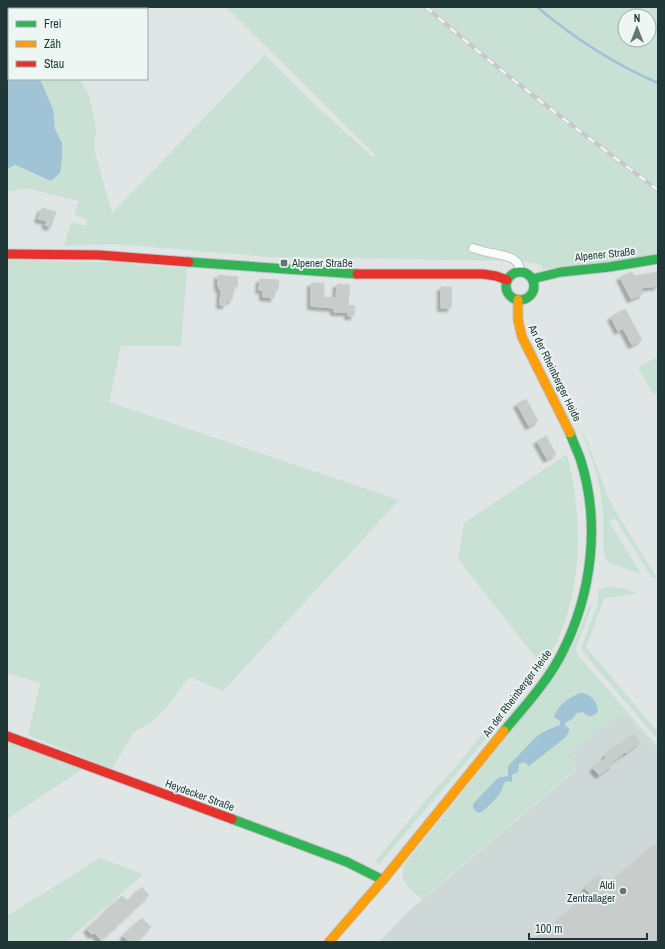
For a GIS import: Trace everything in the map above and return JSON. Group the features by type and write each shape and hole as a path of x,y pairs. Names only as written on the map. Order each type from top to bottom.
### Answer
{"street":[{"path":"473,248 510,257 520,266 520,272"},
{"path":"7,254 99,255 362,274 483,274 508,280"},
{"name":"Alpener Straße","path":"532,279 565,270 609,267 658,259"},
{"path":"520,272 527,274 532,279 534,288 530,296 523,300 518,300 510,296 506,288 508,280 513,274 520,272"},
{"name":"An der Rheinberger Heide","path":"329,942 383,880 550,673 561,657 570,638 580,609 587,584 592,536 590,508 583,471 572,437 522,339 518,320 518,300"},
{"name":"Heydecker Straße","path":"7,736 347,862 383,880"}],"shaded area":[{"path":"422,7 430,7 524,85 658,187 658,194 520,89"},
{"path":"624,712 658,752 658,942 379,942 409,911 577,769 566,755"}],"green space":[{"path":"226,7 422,7 520,89 658,194 658,256 543,269 541,265 521,261 270,257 114,244 64,246 71,222 85,226 88,219 74,215 79,201 26,188 7,192 7,169 14,165 51,181 62,158 62,143 55,129 52,109 40,80 81,80 89,95 96,129 94,149 112,213 265,55 313,103 373,157 375,155"},
{"path":"430,7 658,7 658,187 524,85"},
{"path":"7,259 70,262 132,262 132,264 187,268 181,346 121,346 109,402 399,500 223,691 190,677 156,718 132,735 112,769 28,735 40,683 7,673"},
{"path":"658,356 658,392 654,395 638,368"},
{"path":"580,428 587,441 610,502 656,577 653,579 615,518 609,522 641,574 610,563 605,558 603,512 600,490 592,458"},
{"path":"567,454 573,480 576,506 578,533 577,560 574,586 568,612 559,638 546,662 518,700 380,863 374,863 423,803 453,770 540,663 458,559 464,523"},
{"path":"608,587 623,588 637,593 604,599 586,647 658,732 658,740 583,652 582,645 596,609 598,590"},
{"path":"589,605 592,606 576,649 577,654 658,747 658,752 624,712 566,755 577,768 422,899 409,888 404,880 403,870 405,864 553,679 574,643"},
{"path":"7,738 84,768 7,819"},
{"path":"100,858 143,874 66,942 7,942 7,916"}],"water":[{"path":"7,7 25,7 8,8 8,80 40,80 53,109 55,129 62,143 62,158 60,173 51,181 15,165 7,169"},
{"path":"580,693 587,694 594,700 598,710 596,714 589,716 583,712 577,713 572,719 565,723 569,729 566,737 529,766 524,762 519,764 518,772 512,775 512,782 506,781 500,793 484,810 479,813 474,810 474,803 498,778 508,776 508,766 537,736 560,725 560,721 554,717 558,709 571,697"}],"building":[{"path":"42,208 56,212 51,227 45,225 47,221 38,219"},
{"path":"632,272 634,276 658,272 658,286 640,288 643,294 631,299 620,277"},
{"path":"218,275 238,277 237,287 234,287 232,300 227,300 226,305 220,305 221,289 219,289 218,286"},
{"path":"260,279 279,280 278,290 275,290 274,298 263,297 263,290 259,290"},
{"path":"311,283 324,283 324,297 336,298 337,284 350,285 348,305 355,306 354,316 348,316 348,312 334,312 334,308 311,306"},
{"path":"441,287 452,287 451,308 441,308"},
{"path":"625,309 642,340 632,345 623,328 618,331 611,317"},
{"path":"526,399 538,421 529,426 517,404"},
{"path":"546,436 556,454 547,459 537,441"},
{"path":"634,734 640,742 612,762 613,764 599,775 593,768 607,757 605,756 619,744 620,746"},
{"name":"Aldi Zentrallager","path":"658,843 658,942 533,942 590,894 585,888 600,875 608,885"},
{"path":"142,887 149,895 101,940 94,933 92,935 87,929 122,896 128,901"},
{"path":"142,918 151,927 136,942 129,942 123,936"}],"waterway":[{"path":"537,7 595,50 642,76 658,83"}],"railway":[{"path":"426,7 511,78 658,190"}],"traffic: fast":[{"path":"532,279 561,272 609,267 658,259"},
{"path":"189,262 357,274"},
{"path":"520,272 530,276 534,286 530,296 520,300 510,296 506,286 510,276 520,272"},
{"path":"504,731 536,693 562,653 580,607 586,582 590,557 590,507 580,458 570,433"},
{"path":"232,819 347,862 383,880"}],"traffic: slow":[{"path":"518,300 518,320 522,337 570,433"},
{"path":"329,942 383,880 504,731"}],"traffic: jam":[{"path":"7,254 99,255 189,262"},
{"path":"357,274 483,274 496,276 507,280"},
{"path":"7,736 232,819"}],"place":[{"name":"Alpener Straße","path":"284,263"},
{"name":"Aldi Zentrallager","path":"623,891"}]}
